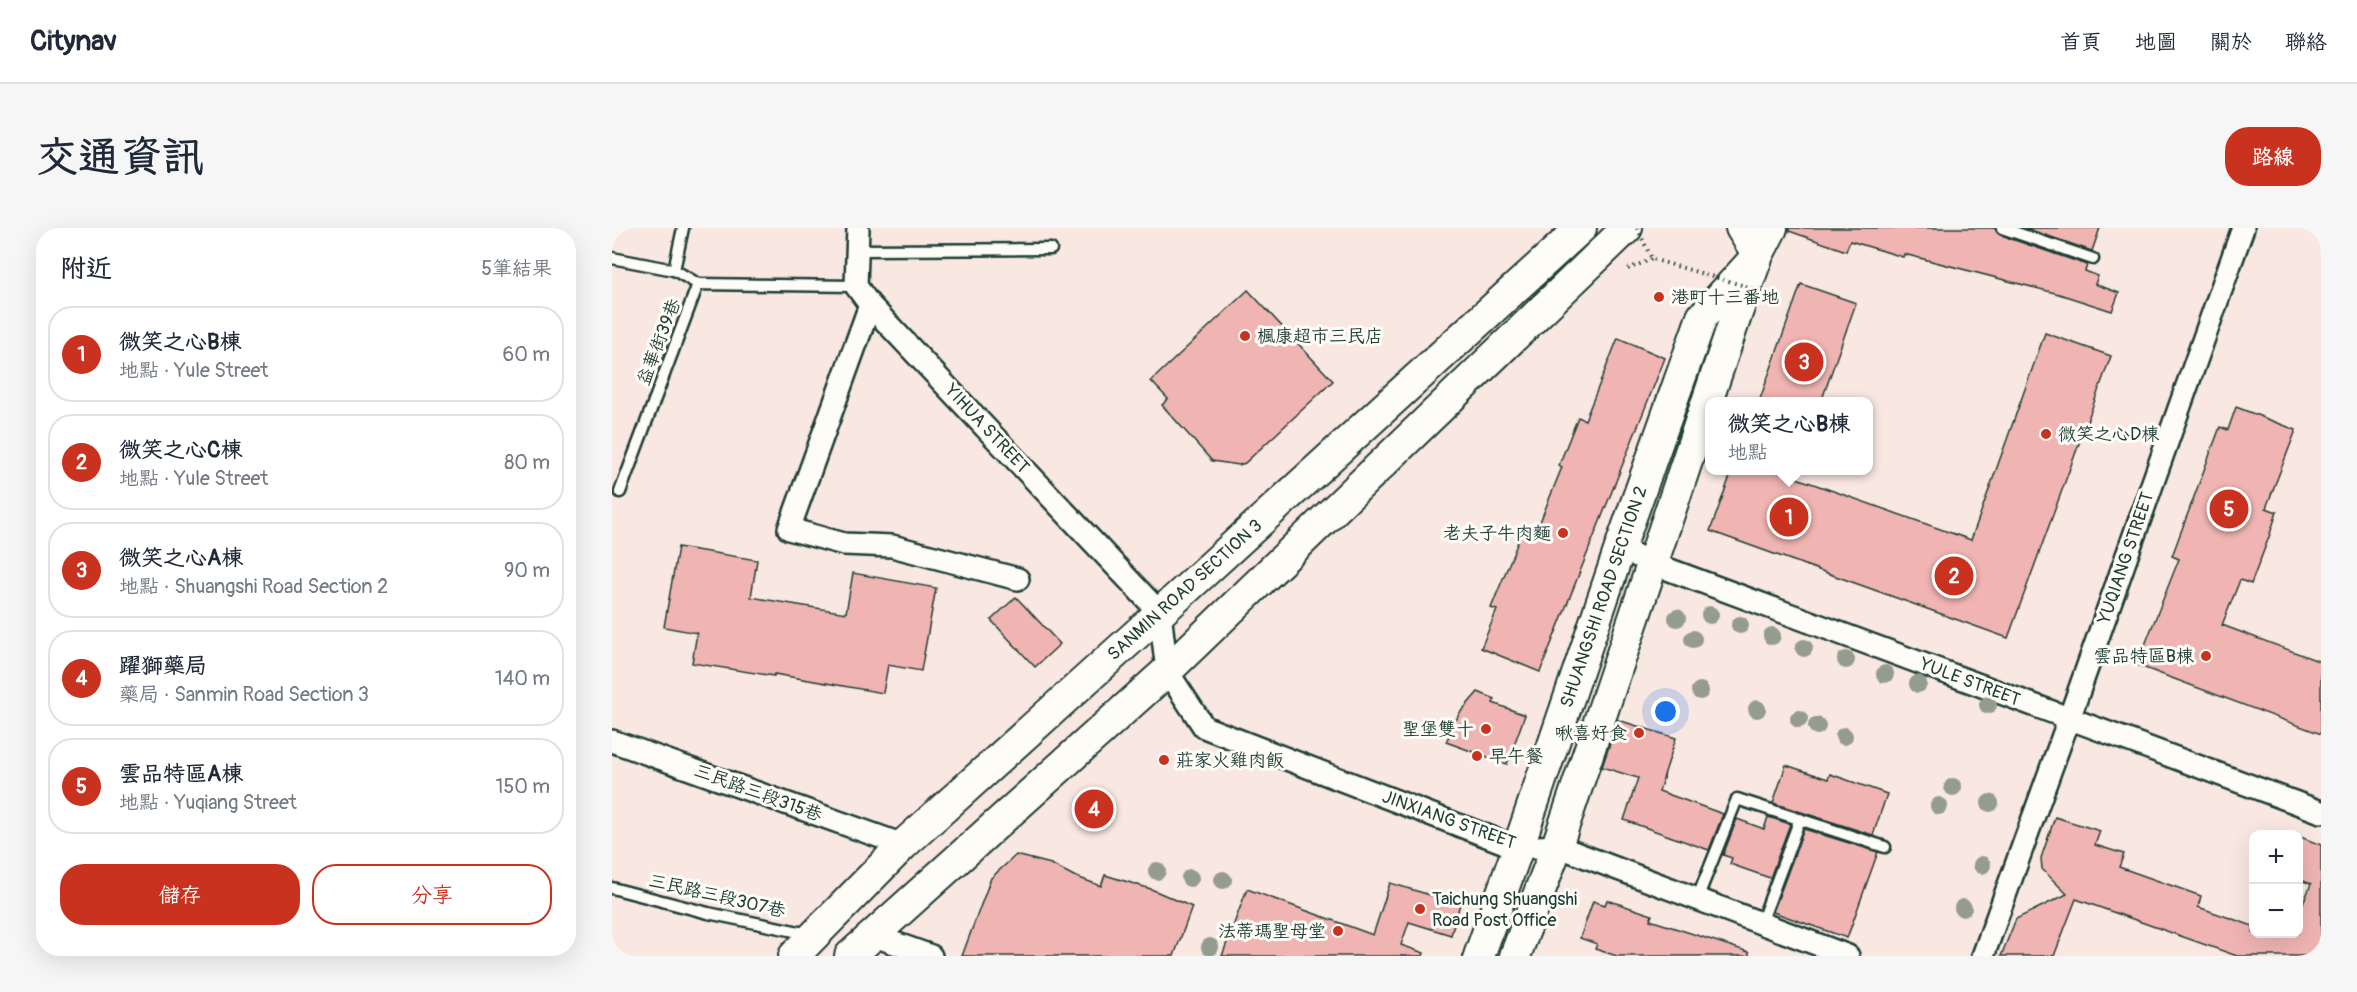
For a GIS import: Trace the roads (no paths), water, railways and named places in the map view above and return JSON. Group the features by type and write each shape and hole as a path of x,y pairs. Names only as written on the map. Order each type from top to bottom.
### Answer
{"main road":[{"name":"SANMIN ROAD SECTION 3","path":"794,956 903,845 1581,228"},
{"path":"850,956 1167,671 1627,228"},
{"path":"1741,228 1758,255"},
{"name":"SHUANGSHI ROAD SECTION 2","path":"1710,397 1758,255 1772,228"},
{"name":"SHUANGSHI ROAD SECTION 2","path":"1479,956 1702,316 1758,255"},
{"name":"SHUANGSHI ROAD SECTION 2","path":"1515,956 1557,846 1705,412"}],"street":[{"path":"856,286 858,228"},
{"name":"YUQIANG STREET","path":"1983,956 2243,228"},
{"name":"YIHUA STREET","path":"856,286 870,305 1160,613"},
{"path":"870,305 789,529 844,544 892,546 1018,579"},
{"name":"YULE STREET","path":"1620,548 1654,564 2321,812"},
{"name":"JINXIANG STREET","path":"1160,613 1167,671 1204,728 1518,848 1557,846 1848,956"},
{"name":"三民路三段315巷","path":"612,741 903,845"},
{"path":"872,935 931,956"}],"lane":[{"path":"674,270 683,228"},
{"path":"2002,228 2093,259"},
{"path":"857,250 1051,249"},
{"path":"612,258 674,270 698,284"},
{"name":"益華街39巷","path":"620,492 698,284 856,286"},
{"path":"1696,899 1737,799 1886,847"},
{"path":"1761,923 1800,819"},
{"name":"三民路三段307巷","path":"612,888 708,913 815,936"}],"place":[{"name":"港町十三番地","path":"1659,297"},
{"name":"楓康超市三民店","path":"1245,336"},
{"name":"微笑之心A棟","path":"1804,362"},
{"name":"微笑之心D棟","path":"2046,434"},
{"name":"雲品特區A棟","path":"2229,509"},
{"name":"微笑之心B棟","path":"1789,517"},
{"name":"老夫子牛肉麵","path":"1563,533"},
{"name":"微笑之心C棟","path":"1954,576"},
{"name":"雲品特區B棟","path":"2206,656"},
{"name":"聖堡雙十","path":"1486,729"},
{"name":"啾喜好食","path":"1639,733"},
{"name":"早午餐","path":"1477,756"},
{"name":"莊家火雞肉飯","path":"1164,760"},
{"name":"躍獅藥局","path":"1094,809"},
{"name":"Taichung Shuangshi Road Post Office","path":"1420,909"},
{"name":"法蒂瑪聖母堂","path":"1338,931"}]}
